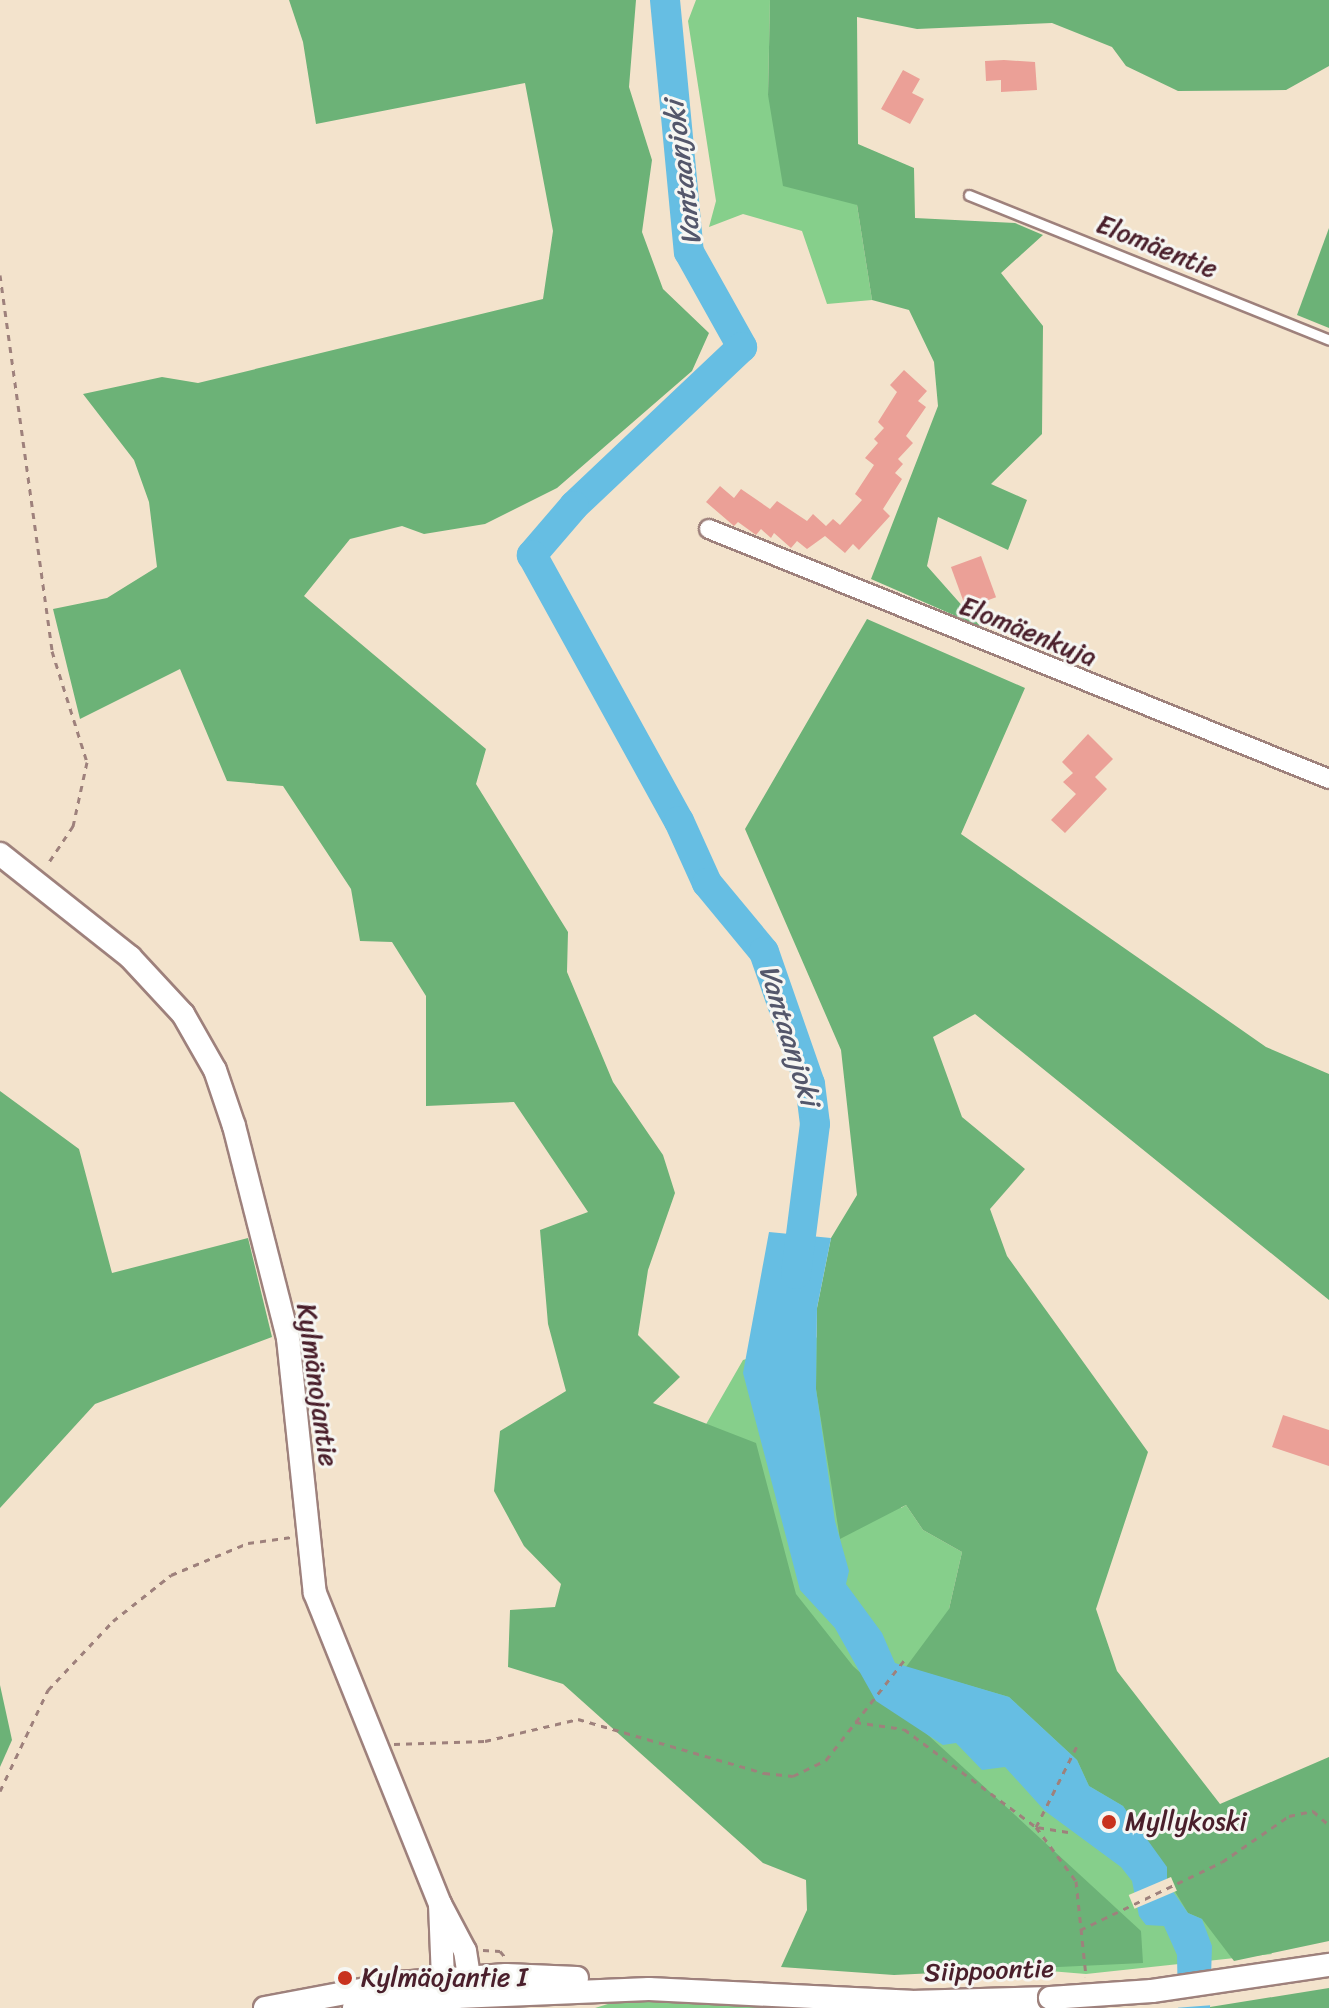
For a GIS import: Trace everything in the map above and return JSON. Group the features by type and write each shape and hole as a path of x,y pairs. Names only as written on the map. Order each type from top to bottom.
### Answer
{"street":[{"name":"Elomäenkuja","path":"709,529 1329,779"},
{"name":"Kylmänojantie","path":"0,854 130,957 183,1014 215,1070 234,1126 288,1338 315,1593 440,1904 465,1951 469,1977"},
{"name":"Kylmänojantie","path":"440,1904 450,1988"},
{"name":"Siippoontie","path":"265,2008 450,1988 649,1989 911,2002 1050,1998 1152,1991 1329,1965"},
{"name":"Siippoontie","path":"354,2008 450,1988 469,1977 622,1981 649,1989"}],"lane":[{"name":"Elomäentie","path":"969,195 1329,340"}],"path":[{"path":"0,275 52,651 87,762 73,826 34,880"},
{"path":"0,1791 48,1690 113,1621 171,1575 248,1543 307,1536"},
{"path":"379,1748 403,1742 485,1741 578,1719 764,1773 793,1776 826,1760 906,1658"},
{"path":"855,1722 904,1729 993,1800 1036,1827 1076,1881 1087,1985"},
{"path":"1036,1827 1077,1746"},
{"path":"1080,1930 1222,1862 1289,1816 1313,1811 1329,1825"},
{"path":"1036,1827 1068,1832"}],"green space":[{"path":"289,0 636,0 629,87 652,160 642,232 663,289 709,333 692,371 557,488 485,524 424,534 402,526 350,539 304,596 486,749 476,784 568,932 567,972 613,1082 663,1155 675,1193 648,1270 638,1335 680,1377 653,1403 756,1443 796,1594 853,1666 1141,1931 1143,1963 894,1975 781,1967 807,1910 806,1880 763,1863 563,1684 508,1667 510,1610 555,1607 561,1584 524,1546 494,1491 500,1431 566,1391 548,1324 540,1230 588,1212 514,1102 426,1106 426,996 392,942 360,941 351,889 283,786 227,781 180,669 80,719 53,609 107,598 157,567 149,502 134,460 83,394 162,377 198,383 543,299 553,231 525,83 316,124 303,42"},
{"path":"696,0 770,0 768,95 857,205 872,300 827,304 802,231 743,214 709,227 716,201 688,21"},
{"path":"770,0 1329,0 1329,66 1286,90 1178,91 1126,66 1112,47 1052,23 917,29 857,17 858,144 914,168 915,218 1015,223 1043,235 1001,273 1043,326 1042,434 991,484 1027,500 1008,550 938,517 927,566 981,627 871,579 938,406 934,362 909,310 872,300 857,205 783,186 768,95"},
{"path":"1329,228 1329,328 1297,315"},
{"path":"867,619 1025,688 961,834 1266,1047 1329,1074 1329,1300 975,1014 933,1037 962,1117 1025,1169 990,1209 1007,1256 1148,1452 1096,1609 1117,1671 1220,1804 1329,1757 1329,1941 1234,1961 1202,1919 1188,1913 1123,1806 1089,1786 1077,1760 1009,1697 906,1667 949,1609 962,1552 923,1530 906,1505 840,1539 816,1389 817,1308 831,1238 857,1195 841,1050 745,829"},
{"path":"0,1091 79,1149 112,1273 248,1238 272,1337 95,1404 0,1508"},
{"path":"841,1330 901,1508 906,1505 923,1530 962,1552 949,1609 1272,1954 1086,1974 1014,1968 697,1440 743,1360"},
{"path":"0,1685 12,1740 0,1767"},
{"path":"1329,1988 1329,2008 1210,2008 1210,2007"},
{"path":"624,1999 679,2001 780,2008 595,2008"}],"water":[{"name":"Myllykoski","path":"769,1232 831,1238 817,1308 816,1389 835,1521 849,1571 846,1584 882,1633 895,1663 1009,1697 1077,1760 1089,1786 1123,1806 1167,1867 1167,1883 1188,1913 1202,1919 1212,1946 1210,2008 1178,2008 1177,1955 1164,1926 1146,1925 1139,1916 1132,1881 1121,1867 1045,1811 1005,1767 982,1770 956,1743 943,1745 876,1701 835,1628 800,1590 743,1373"}],"pier":[{"path":"1171,1877 1177,1891 1135,1909 1129,1895"},
{"path":"1216,1970 1214,2005 1174,2008 1176,1976"}],"building":[{"path":"985,61 1035,62 1037,90 1001,92 1001,80 986,81"},
{"path":"903,70 920,79 912,93 924,99 910,124 881,109"},
{"path":"904,370 927,391 918,401 926,407 906,436 913,443 898,459 903,464 895,473 902,479 883,509 890,516 859,550 853,544 845,553 825,536 807,549 797,541 791,548 774,533 771,538 761,529 756,535 738,522 734,526 706,502 720,486 734,498 741,489 770,509 777,501 807,521 813,514 826,526 833,519 840,525 862,500 855,494 874,465 865,458 878,443 874,439 884,428 878,422 897,392 890,385"},
{"path":"981,556 996,597 966,608 951,567"},
{"path":"1088,734 1113,759 1095,777 1107,789 1065,833 1051,820 1076,794 1063,782 1073,773 1062,762"},
{"path":"1283,1415 1329,1430 1329,1466 1272,1447"}],"waterway":[{"name":"Vantaanjoki","path":"665,0 689,252 742,347 574,506 532,555 679,821 707,883 764,952 810,1084 815,1124 796,1274"}],"place":[{"name":"Myllykoski","path":"1109,1822"},
{"name":"Kylmäojantie I","path":"345,1978"}]}
